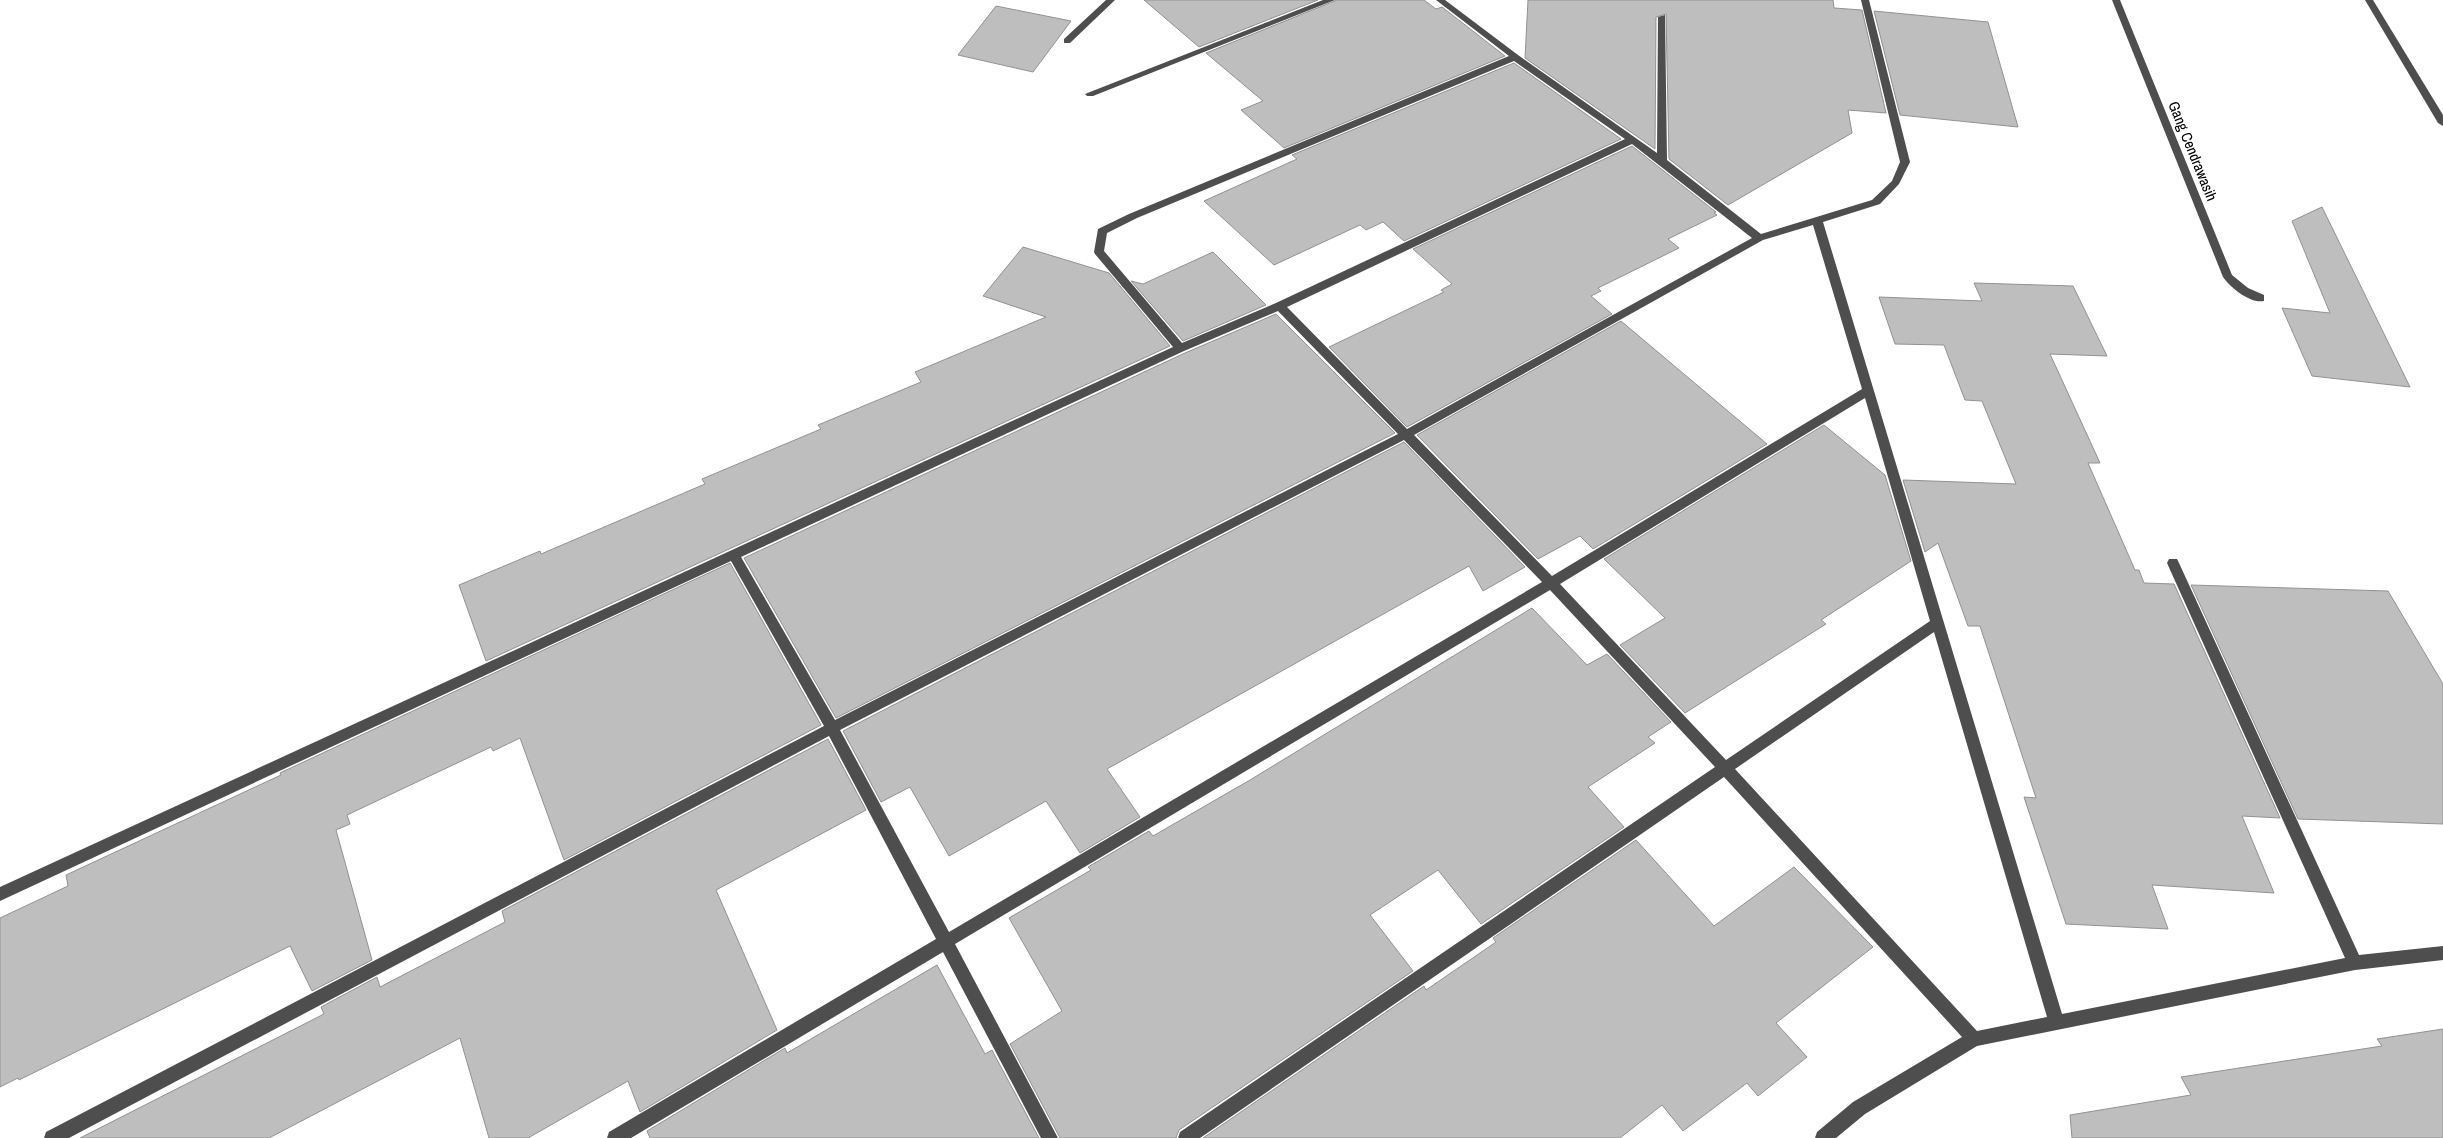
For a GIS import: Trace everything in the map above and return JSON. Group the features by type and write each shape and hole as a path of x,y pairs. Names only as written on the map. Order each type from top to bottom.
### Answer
{"street":[{"path":"1067,41 1111,0"},
{"path":"1090,94 1331,0"},
{"path":"1440,0 1515,57 1662,160 1759,238"},
{"path":"52,1138 832,728 1405,435 1759,238 1876,202 1896,182 1905,162 1865,0"},
{"name":"Gang Cendrawasih","path":"2116,0 2228,277 2244,291 2260,298"},
{"path":"2369,0 2443,123"},
{"path":"1662,17 1662,160"},
{"path":"1180,348 1099,252 1102,231 1142,212 1515,57"},
{"path":"0,894 1180,348 1280,306 1632,140"},
{"path":"1817,220 2057,1023"},
{"path":"1280,306 1551,583 1726,769 1974,1039"},
{"path":"615,1138 1551,583 1868,391"},
{"path":"733,554 832,728 1050,1138"},
{"path":"2173,563 2355,963"},
{"path":"1186,1138 1937,623"},
{"path":"1823,1138 1859,1108 1974,1039 2355,963 2443,953"}],"building":[{"path":"1144,0 1318,0 1199,47"},
{"path":"1337,0 1424,0 1436,9 1442,7 1505,56 1284,148 1241,110 1263,101 1206,53"},
{"path":"1528,0 1833,0 1834,8 1862,10 1886,113 1848,110 1852,133 1728,205 1669,159 1666,14 1656,17 1655,149 1525,58"},
{"path":"996,6 1071,21 1033,72 958,55"},
{"path":"1874,11 1988,22 2018,127 1900,115"},
{"path":"1514,63 1621,139 1404,241 1383,222 1366,230 1360,225 1274,265 1204,201 1297,159 1292,155"},
{"path":"1632,146 1716,212 1714,213 1717,215 1668,239 1679,248 1598,288 1601,291 1591,296 1612,314 1407,427 1329,347 1444,292 1441,290 1452,284 1413,249"},
{"path":"2322,207 2410,387 2312,376 2282,308 2330,313 2292,221"},
{"path":"1023,247 1109,273 1170,346 486,661 459,585 540,551 541,554 705,484 702,479 821,429 818,425 921,382 915,372 1046,317 983,296"},
{"path":"1213,252 1266,305 1183,341 1131,281 1143,284"},
{"path":"1974,283 2073,286 2107,356 2050,354 2100,463 2088,463 2135,570 2139,570 2144,583 2174,584 2280,818 2242,816 2274,893 2152,885 2168,929 2066,924 2024,797 2036,798 1980,626 1968,626 1938,543 1925,552 1903,480 2016,484 1982,401 1965,400 1944,345 1895,344 1879,297 1982,301"},
{"path":"1276,314 1395,433 836,718 744,558 1185,353"},
{"path":"1621,321 1767,444 1593,549 1580,536 1538,559 1417,435"},
{"path":"1824,425 1885,475 1911,561 1821,620 1826,624 1685,713 1620,645 1665,618 1604,559"},
{"path":"1404,442 1525,567 1483,591 1469,566 1107,769 1140,817 1080,853 1046,801 949,856 910,787 881,802 843,731"},
{"path":"730,563 821,725 564,860 520,738 493,751 491,747 347,815 350,824 336,830 372,960 312,991 290,946 19,1080 18,1078 0,1087 0,918 68,886 66,875"},
{"path":"2191,585 2388,591 2443,684 2443,824 2298,819"},
{"path":"1532,608 1587,665 1607,654 1671,722 1648,737 1655,743 1588,787 1624,827 1481,924 1438,870 1370,915 1413,971 1179,1130 1176,1138 1060,1138 1010,1044 1062,1011 1009,918 1091,870 1088,867 1149,831 1153,836 1250,780"},
{"path":"828,739 866,810 716,890 777,1030 640,1112 628,1081 528,1138 489,1138 460,1038 269,1138 80,1138 324,1014 321,1007 377,977 380,987 505,922 502,911"},
{"path":"1636,840 1714,926 1794,867 1873,947 1776,1023 1807,1057 1758,1096 1747,1083 1683,1131 1662,1105 1620,1138 1203,1138 1424,986 1426,990 1496,942 1493,938"},
{"path":"937,965 985,1054 992,1050 1039,1138 650,1138 647,1131 785,1048 787,1053"},
{"path":"2443,1029 2443,1138 2072,1138 2070,1115 2191,1095 2181,1077 2382,1046 2377,1039"}]}
